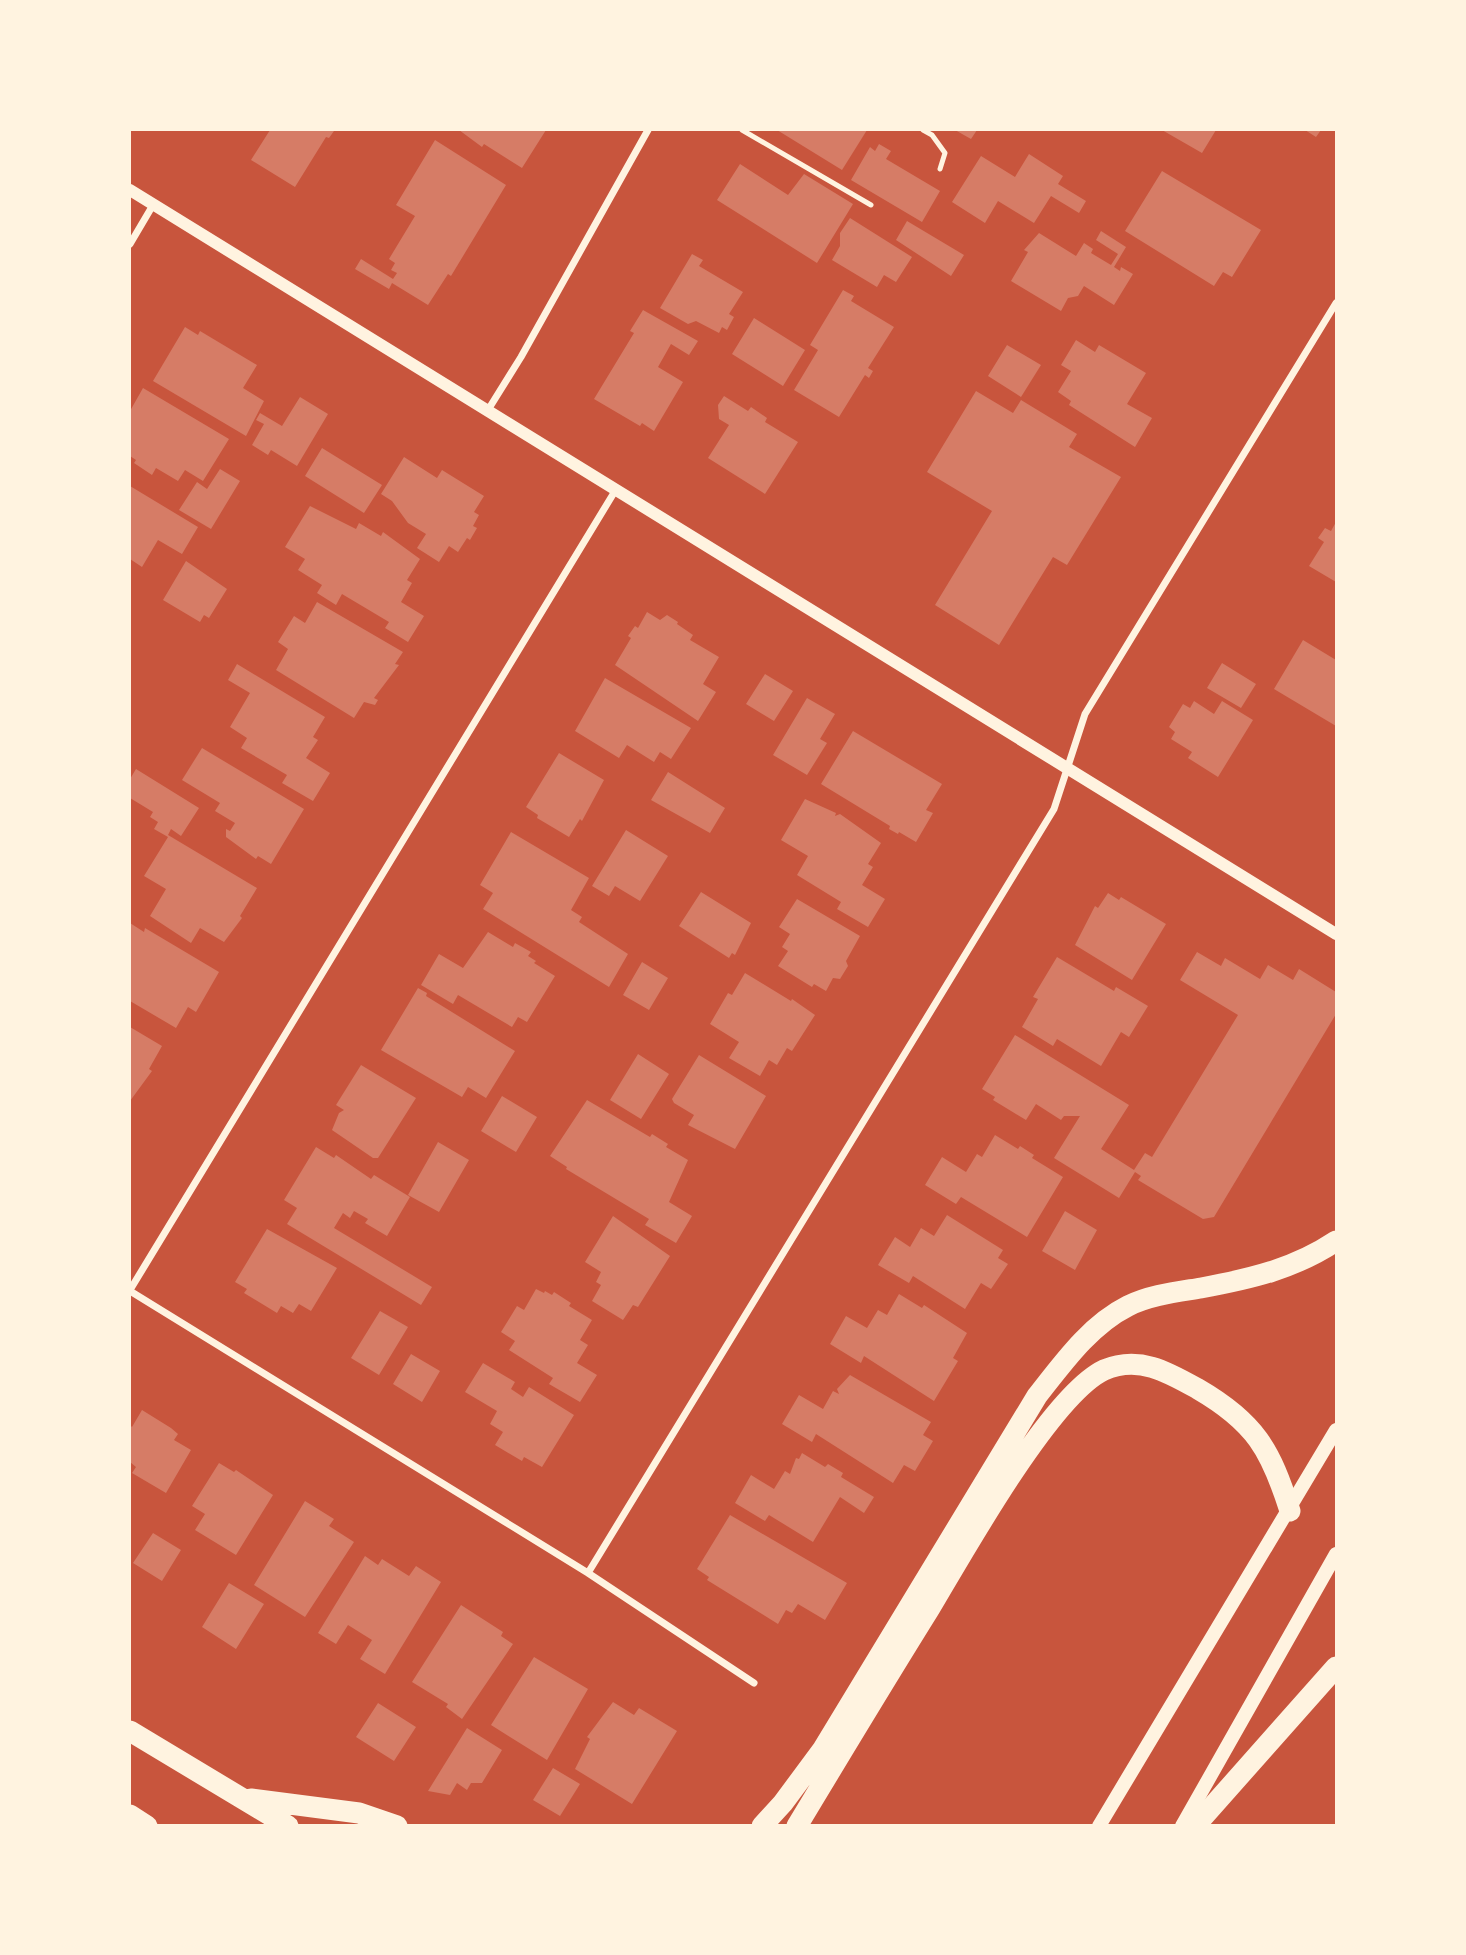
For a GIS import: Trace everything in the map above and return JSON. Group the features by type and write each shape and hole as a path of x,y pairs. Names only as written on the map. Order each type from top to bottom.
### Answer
{"highway":[{"path":"762,1825 783,1803 823,1749 1037,1396 1067,1358 1098,1326 1128,1306 1157,1296 1280,1271 1336,1241"},
{"path":"797,1825 985,1516 1050,1421 1074,1391 1104,1370 1138,1363 1172,1373 1221,1402 1243,1419 1275,1464 1290,1511"},
{"path":"1195,1825 1336,1667"},
{"path":"130,1731 288,1825"},
{"path":"242,1797 359,1812 397,1825"},
{"path":"130,1815 147,1825"}],"main road":[{"path":"1099,1825 1290,1511 1336,1430"},
{"path":"1182,1825 1336,1554"}],"street":[{"path":"488,410 521,357 648,130"},
{"path":"130,190 1336,934"},
{"path":"130,244 153,205"},
{"path":"588,1573 1054,809 1085,714 1336,303"},
{"path":"615,491 130,1290 588,1573 754,1683"}],"lane":[{"path":"742,130 871,205"},
{"path":"923,130 932,135 945,153 940,169"}],"building":[{"path":"270,130 334,131 329,138 326,137 295,187 251,160"},
{"path":"459,130 546,130 522,168 484,144 482,147"},
{"path":"777,130 867,130 842,170"},
{"path":"955,130 977,130 971,139"},
{"path":"1162,130 1216,130 1202,153"},
{"path":"1305,130 1321,130 1316,137"},
{"path":"435,140 506,185 451,276 448,274 428,305 392,283 389,289 355,269 361,259 393,279 397,273 391,270 395,263 389,259 415,216 396,205"},
{"path":"879,144 891,151 886,159 940,191 922,222 851,180 870,147 875,151"},
{"path":"1029,154 1063,176 1058,184 1086,201 1079,213 1051,196 1034,223 998,201 985,223 952,202 981,156 1015,177"},
{"path":"740,164 788,195 804,174 853,204 817,263 717,200"},
{"path":"1162,171 1261,230 1232,277 1223,272 1214,286 1125,231"},
{"path":"850,218 912,257 896,282 884,275 877,287 832,260 840,246 840,233"},
{"path":"907,221 964,255 951,276 896,240"},
{"path":"1101,231 1126,247 1114,267 1120,271 1121,267 1133,274 1114,305 1084,286 1078,296 1068,298 1061,311 1011,281 1028,252 1024,250 1039,233 1076,256 1084,243 1093,249 1091,253 1111,265 1118,254 1096,240"},
{"path":"692,254 703,260 699,266 743,292 729,314 734,317 727,330 722,327 719,333 696,321 688,324 660,308"},
{"path":"843,290 854,296 851,301 894,327 868,368 873,371 869,378 865,375 839,417 794,390 818,350 810,345"},
{"path":"643,310 698,341 689,355 671,344 658,367 683,382 654,431 642,423 640,426 594,399 634,333 630,331"},
{"path":"754,318 805,350 783,386 732,354"},
{"path":"185,327 198,335 200,331 257,365 243,388 264,401 246,436 153,381"},
{"path":"1076,340 1095,352 1099,345 1146,373 1127,404 1152,418 1135,447 1069,405 1071,401 1058,392 1071,371 1061,365"},
{"path":"1007,345 1041,365 1021,397 988,376"},
{"path":"143,388 229,439 203,481 185,470 178,481 156,468 152,475 134,463 136,460 130,456 130,411"},
{"path":"976,391 1013,413 1021,400 1077,434 1069,447 1121,477 1067,565 1053,557 999,645 935,605 992,511 927,472"},
{"path":"724,396 748,411 751,407 767,418 765,422 798,442 765,494 708,458 729,425 719,419 718,405"},
{"path":"300,397 328,414 297,466 271,450 268,455 252,445 264,424 256,420 260,413 282,426"},
{"path":"322,448 382,485 364,513 305,476"},
{"path":"404,457 437,478 442,470 484,496 474,512 479,515 473,526 477,528 470,540 467,538 458,552 449,546 439,562 417,548 426,534 408,523 392,501 381,494"},
{"path":"220,469 240,481 211,529 179,510 197,482 207,489"},
{"path":"130,486 198,527 182,554 158,540 142,567 130,559"},
{"path":"310,506 356,529 359,523 381,536 383,532 420,559 407,580 412,583 401,602 424,616 408,642 385,628 389,622 342,594 336,605 317,593 322,585 298,570 305,559 285,547"},
{"path":"1336,522 1336,582 1309,566 1324,542 1318,538 1325,528 1331,531"},
{"path":"186,561 227,589 209,618 204,615 200,622 163,600"},
{"path":"317,602 403,652 395,664 399,665 374,698 378,700 375,705 364,702 354,718 276,670 288,649 278,642 294,616 305,623"},
{"path":"647,612 660,620 667,615 693,635 690,640 719,657 703,684 716,692 698,721 615,665 631,638 628,636 635,626 638,628"},
{"path":"1303,640 1336,660 1336,726 1274,689"},
{"path":"1222,663 1256,684 1241,708 1207,688"},
{"path":"237,664 325,717 313,737 318,740 306,758 330,773 313,801 282,783 287,775 241,748 247,738 230,727 250,693 228,680"},
{"path":"765,674 793,691 774,721 746,704"},
{"path":"605,678 691,728 671,759 660,752 654,762 627,745 619,758 575,731"},
{"path":"807,698 835,714 820,739 827,743 807,775 773,755"},
{"path":"1194,701 1214,714 1222,701 1253,720 1218,777 1188,758 1192,752 1171,739 1175,732 1169,727 1183,704 1190,708"},
{"path":"853,731 942,784 926,810 933,813 916,842 889,829 890,826 821,784"},
{"path":"202,748 304,809 271,864 258,856 256,859 226,837 226,829 230,831 235,823 215,811 220,803 182,780"},
{"path":"559,753 604,780 582,821 580,819 569,837 537,818 538,815 526,807"},
{"path":"136,769 199,808 181,836 171,829 168,835 257,888 240,916 242,918 224,942 200,928 191,943 150,916 166,889 144,876 168,837 154,829 158,822 150,817 153,812 130,798 130,779"},
{"path":"668,772 725,808 710,833 651,800"},
{"path":"805,799 836,813 835,816 840,814 881,843 868,864 873,867 862,885 885,899 868,927 837,909 841,902 797,875 808,856 781,840"},
{"path":"626,830 668,856 640,901 615,886 609,896 592,886"},
{"path":"511,832 589,878 571,910 582,917 579,922 628,954 609,987 483,909 493,893 480,885"},
{"path":"701,892 751,923 735,955 732,953 729,958 679,926"},
{"path":"1108,893 1119,900 1121,897 1166,924 1132,980 1075,945 1095,906 1098,908"},
{"path":"797,899 860,936 846,961 848,966 840,979 833,978 826,991 814,984 812,987 778,966 788,951 782,947 790,934 779,927"},
{"path":"130,923 144,932 145,928 219,972 196,1012 188,1007 176,1028 130,1001"},
{"path":"488,932 513,947 515,943 531,952 528,956 536,961 534,963 555,976 527,1022 518,1017 512,1027 458,995 453,1004 421,985 439,954 463,968"},
{"path":"1197,952 1221,966 1225,958 1260,979 1268,965 1293,980 1299,969 1336,992 1336,1014 1214,1217 1203,1219 1138,1180 1141,1176 1135,1172 1119,1198 1054,1158 1080,1116 1064,1116 1061,1120 1036,1104 1026,1120 993,1100 995,1097 982,1089 1015,1035 1129,1105 1101,1149 1134,1170 1145,1153 1152,1157 1238,1015 1180,980"},
{"path":"1057,957 1114,991 1116,987 1148,1006 1129,1037 1121,1032 1101,1066 1057,1039 1053,1046 1022,1027 1038,999 1033,997"},
{"path":"642,962 668,978 649,1010 623,995"},
{"path":"745,973 815,1015 792,1051 787,1048 777,1065 769,1060 760,1076 729,1058 739,1042 710,1024 728,993 732,995"},
{"path":"418,988 427,993 426,996 515,1051 486,1098 468,1087 462,1097 381,1050"},
{"path":"130,1027 162,1046 149,1069 152,1071 130,1101"},
{"path":"638,1054 669,1074 641,1119 610,1100"},
{"path":"699,1055 766,1096 735,1149 688,1125 694,1115 672,1099"},
{"path":"361,1065 416,1098 378,1158 373,1158 332,1130 339,1113 344,1110 336,1105"},
{"path":"502,1096 537,1117 516,1152 481,1131"},
{"path":"587,1100 650,1137 652,1134 668,1144 666,1147 688,1160 669,1202 692,1216 676,1243 645,1225 649,1219 566,1169 567,1167 550,1156"},
{"path":"995,1135 1018,1149 1020,1146 1034,1155 1032,1158 1063,1177 1027,1237 961,1197 956,1204 925,1185 942,1157 966,1172 977,1154 982,1157"},
{"path":"438,1142 469,1160 439,1212 408,1195"},
{"path":"316,1147 334,1158 336,1155 371,1179 374,1175 410,1197 387,1236 365,1223 368,1219 354,1211 350,1218 343,1213 334,1228 432,1287 421,1305 287,1224 297,1208 284,1200"},
{"path":"1065,1211 1097,1230 1075,1270 1042,1251"},
{"path":"947,1215 1003,1250 998,1258 1008,1264 991,1289 981,1283 965,1309 913,1276 909,1283 878,1265 895,1237 910,1247 921,1228 934,1236"},
{"path":"613,1216 670,1256 638,1307 633,1305 623,1320 592,1301 601,1285 596,1282 601,1272 585,1262"},
{"path":"267,1229 337,1268 311,1311 299,1304 293,1313 281,1306 277,1313 244,1293 247,1289 235,1282"},
{"path":"536,1289 552,1295 554,1292 571,1303 569,1306 592,1320 580,1340 588,1345 577,1363 597,1375 580,1402 549,1384 553,1378 509,1350 515,1341 501,1332 517,1306 524,1310"},
{"path":"899,1294 922,1308 924,1305 967,1333 953,1358 958,1361 934,1401 864,1356 861,1363 830,1344 846,1316 867,1328 878,1310 887,1315"},
{"path":"380,1311 408,1327 379,1375 351,1358"},
{"path":"411,1354 440,1371 422,1402 393,1384"},
{"path":"483,1363 515,1382 511,1389 523,1397 529,1387 574,1415 542,1467 524,1457 522,1461 495,1445 503,1432 490,1424 497,1411 465,1392"},
{"path":"850,1375 931,1422 923,1435 933,1441 915,1471 904,1465 893,1483 816,1434 812,1442 782,1424 799,1395 823,1409 833,1391 839,1394 837,1389"},
{"path":"142,1410 171,1428 178,1434 174,1440 191,1450 166,1493 132,1473 136,1467 130,1462 130,1425 132,1427"},
{"path":"802,1453 825,1467 828,1464 843,1473 841,1477 874,1497 864,1513 840,1497 813,1542 769,1515 765,1521 735,1503 751,1475 774,1489 785,1471 790,1474 796,1458 799,1459"},
{"path":"219,1463 234,1472 236,1470 273,1495 236,1555 195,1530 205,1514 192,1506"},
{"path":"305,1501 334,1519 329,1526 354,1542 305,1617 254,1585"},
{"path":"730,1515 847,1583 825,1620 798,1604 792,1613 786,1610 778,1624 707,1580 709,1577 697,1569"},
{"path":"153,1533 181,1550 162,1581 133,1563"},
{"path":"365,1556 378,1565 382,1559 409,1576 416,1566 441,1582 385,1674 360,1659 372,1640 348,1625 336,1644 318,1633"},
{"path":"229,1583 264,1604 236,1649 202,1627"},
{"path":"461,1605 503,1632 501,1636 513,1644 462,1719 446,1707 448,1704 412,1682"},
{"path":"534,1657 588,1689 547,1760 491,1725"},
{"path":"613,1702 634,1715 639,1708 677,1731 632,1804 575,1769 590,1739 587,1737"},
{"path":"378,1703 416,1727 394,1761 356,1737"},
{"path":"467,1728 502,1750 482,1783 471,1783 467,1790 457,1783 450,1795 428,1791"},
{"path":"553,1768 580,1784 560,1816 533,1800"}]}
